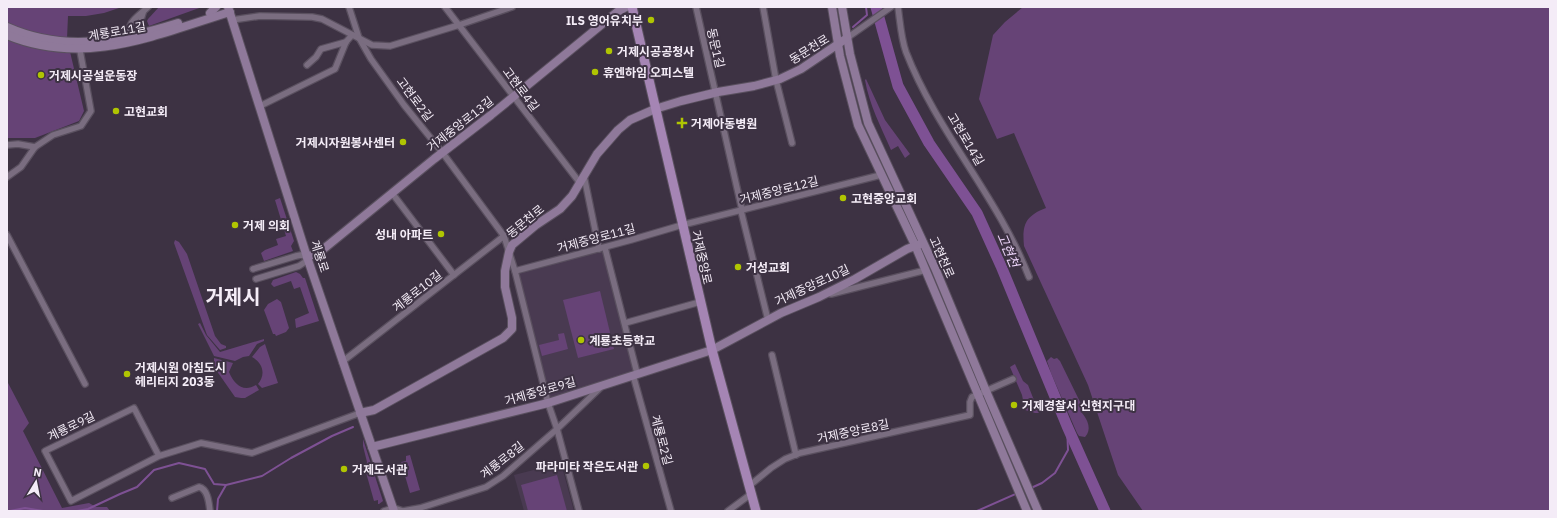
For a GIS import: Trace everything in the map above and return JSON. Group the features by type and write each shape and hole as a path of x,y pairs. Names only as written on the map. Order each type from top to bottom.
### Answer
{"main road":[{"name":"거제중앙로","path":"632,7 700,302 756,511"}],"street":[{"name":"고현로2길","path":"349,7 359,38 371,59 504,236 515,271 548,403 557,429 579,511"},
{"name":"고현로4길","path":"445,7 513,97 582,180"},
{"path":"230,12 260,16 312,17 322,19 372,45 390,46 511,7"},
{"name":"거제중앙로13길","path":"307,257 321,251 617,12 626,7"},
{"name":"동문1길","path":"696,7 715,93"},
{"path":"763,7 776,80 792,143"},
{"name":"고현천로","path":"832,7 838,45 858,125 881,175 919,244 926,270 1038,511"},
{"name":"고현천로","path":"842,7 868,123 982,392 1027,511"},
{"path":"849,36 891,7"},
{"name":"고현로14길","path":"898,7 906,51 924,91 1015,244 1029,278"},
{"path":"146,9 141,18 141,26 146,33"},
{"path":"129,37 128,31 130,23 146,9"},
{"name":"계룡로11길","path":"7,27 47,40 79,46 106,42 146,33 212,13 230,12"},
{"name":"계룡로","path":"230,12 307,257 394,510"},
{"path":"212,13 228,22 235,29"},
{"name":"계룡로11길","path":"7,35 46,46 103,47 131,43 150,38 212,13"},
{"path":"260,106 335,70 346,42 352,35"},
{"name":"동문천로","path":"360,414 381,406 503,338 512,329 512,318 505,287 505,271 512,245 536,225 560,209 572,196 597,154 618,130 630,120 655,109 681,101 776,80 801,69 849,36"},
{"path":"307,65 316,57 321,48 346,42"},
{"path":"7,177 21,167 35,147 53,135 81,126 91,111 79,46"},
{"path":"715,93 768,320"},
{"path":"7,145 18,144 35,147"},
{"name":"거제중앙로12길","path":"682,225 881,175"},
{"name":"계룡로2길","path":"582,180 625,324 635,374 671,511"},
{"path":"392,193 454,275"},
{"name":"거제중앙로11길","path":"515,271 682,225"},
{"path":"7,235 85,384"},
{"name":"계룡로10길","path":"342,362 504,236"},
{"name":"거제중앙로10길","path":"712,350 768,320 819,297 919,244"},
{"path":"253,269 296,256 302,255 307,257 305,262 299,266 256,279"},
{"path":"819,297 926,270"},
{"path":"625,324 700,302"},
{"name":"거제중앙로9길","path":"372,447 548,403 712,350"},
{"path":"772,355 796,455"},
{"path":"982,392 1013,379"},
{"name":"계룡로8길","path":"394,510 403,511 420,508 486,487 503,476 557,429 603,385"},
{"name":"거제중앙로8길","path":"728,511 771,468 786,459 796,455 970,415 970,399 982,392"},
{"name":"계룡로9길","path":"159,456 134,408 45,451 71,501 159,456 201,443 252,453 360,414"},
{"path":"172,498 201,487 205,491 210,511"},
{"path":"384,511 394,510"}],"shaded area":[{"name":"거제시공설운동장","path":"7,7 122,7 104,13 86,16 68,16 67,39 84,111 79,121 35,138 7,138"},
{"path":"159,7 202,7 149,26 147,21 148,19"},
{"path":"1023,7 1550,7 1550,511 1143,511 1118,475 1088,385 1024,246 1026,222 1033,214 1046,208 1014,133 997,139 979,99 993,35 1005,22"},
{"path":"866,79 885,120 910,154 905,158 898,146 891,150 872,107"},
{"path":"280,198 294,241 291,246 293,251 264,261 261,253 278,245 276,239 286,236 275,200"},
{"path":"175,240 179,242 187,254 215,336 221,344 226,346 226,348 220,350 207,335 174,243"},
{"name":"계룡초등학교","path":"605,248 637,373 548,403 515,271"},
{"path":"296,272 305,278 319,321 296,328 295,319 309,313 300,287 294,289 291,281 274,287 271,284 273,280"},
{"path":"600,291 614,349 578,358 563,300"},
{"path":"277,299 281,302 289,328 286,332 276,336 273,334 264,310 268,304"},
{"path":"200,323 206,335 220,352 264,339 264,341 257,344 249,356 235,361 214,356 198,324"},
{"path":"564,333 568,349 542,356 539,345 559,340 558,334"},
{"path":"265,344 278,383 262,388 258,384 263,373 262,369 259,362 252,357 260,347"},
{"path":"1051,357 1054,359 1057,358 1060,361 1083,408 1082,413 1089,428 1085,437 1079,436 1077,433 1051,373 1047,361"},
{"path":"214,358 233,363 229,372 236,383 240,386 247,388 256,385 259,390 245,398 235,397 214,367"},
{"path":"1015,364 1023,381 1028,385 1039,413 1025,410 1022,395 1010,367"},
{"path":"7,381 29,423 23,431 62,508 89,503 96,507 107,507 110,511 7,511"},
{"path":"363,439 383,501 379,504 378,500 374,501 365,469 367,462"},
{"path":"410,455 420,490 410,493 401,462 406,461 406,456"},
{"path":"561,463 574,511 524,511 514,475"},
{"path":"557,475 567,511 528,511 521,485"}],"waterway":[{"path":"853,27 867,15 866,7"},
{"name":"고현천","path":"876,7 898,86 929,143 977,213 1001,266 1067,426 1105,511"},
{"path":"1031,488 1042,483 1055,473 1068,450 1067,426"},
{"path":"217,511 218,499 226,485 262,476 291,458 332,436 353,427"},
{"path":"77,511 88,509 137,487 154,470 179,463 205,469 214,484 226,485"},
{"path":"977,511 1018,493"},
{"path":"10,511 25,508 43,511"}],"place":[{"name":"ILS 영어유치부","path":"651,20"},
{"name":"거제시공공청사","path":"609,51"},
{"name":"휴엔하임 오피스텔","path":"595,72"},
{"name":"거제시공설운동장","path":"41,75"},
{"name":"고현교회","path":"116,111"},
{"name":"거제아동병원","path":"682,123"},
{"name":"거제시자원봉사센터","path":"403,142"},
{"name":"고현중앙교회","path":"843,198"},
{"name":"거제 의회","path":"235,225"},
{"name":"성내 아파트","path":"441,234"},
{"name":"거성교회","path":"738,267"},
{"name":"계룡초등학교","path":"581,340"},
{"name":"거제시원 아침도시 헤리티지 203동","path":"127,374"},
{"name":"거제경찰서 신현지구대","path":"1014,405"},
{"name":"파라미타 작은도서관","path":"646,466"},
{"name":"거제도서관","path":"344,469"}],"district":[{"name":"거제시","path":"233,296"}]}
